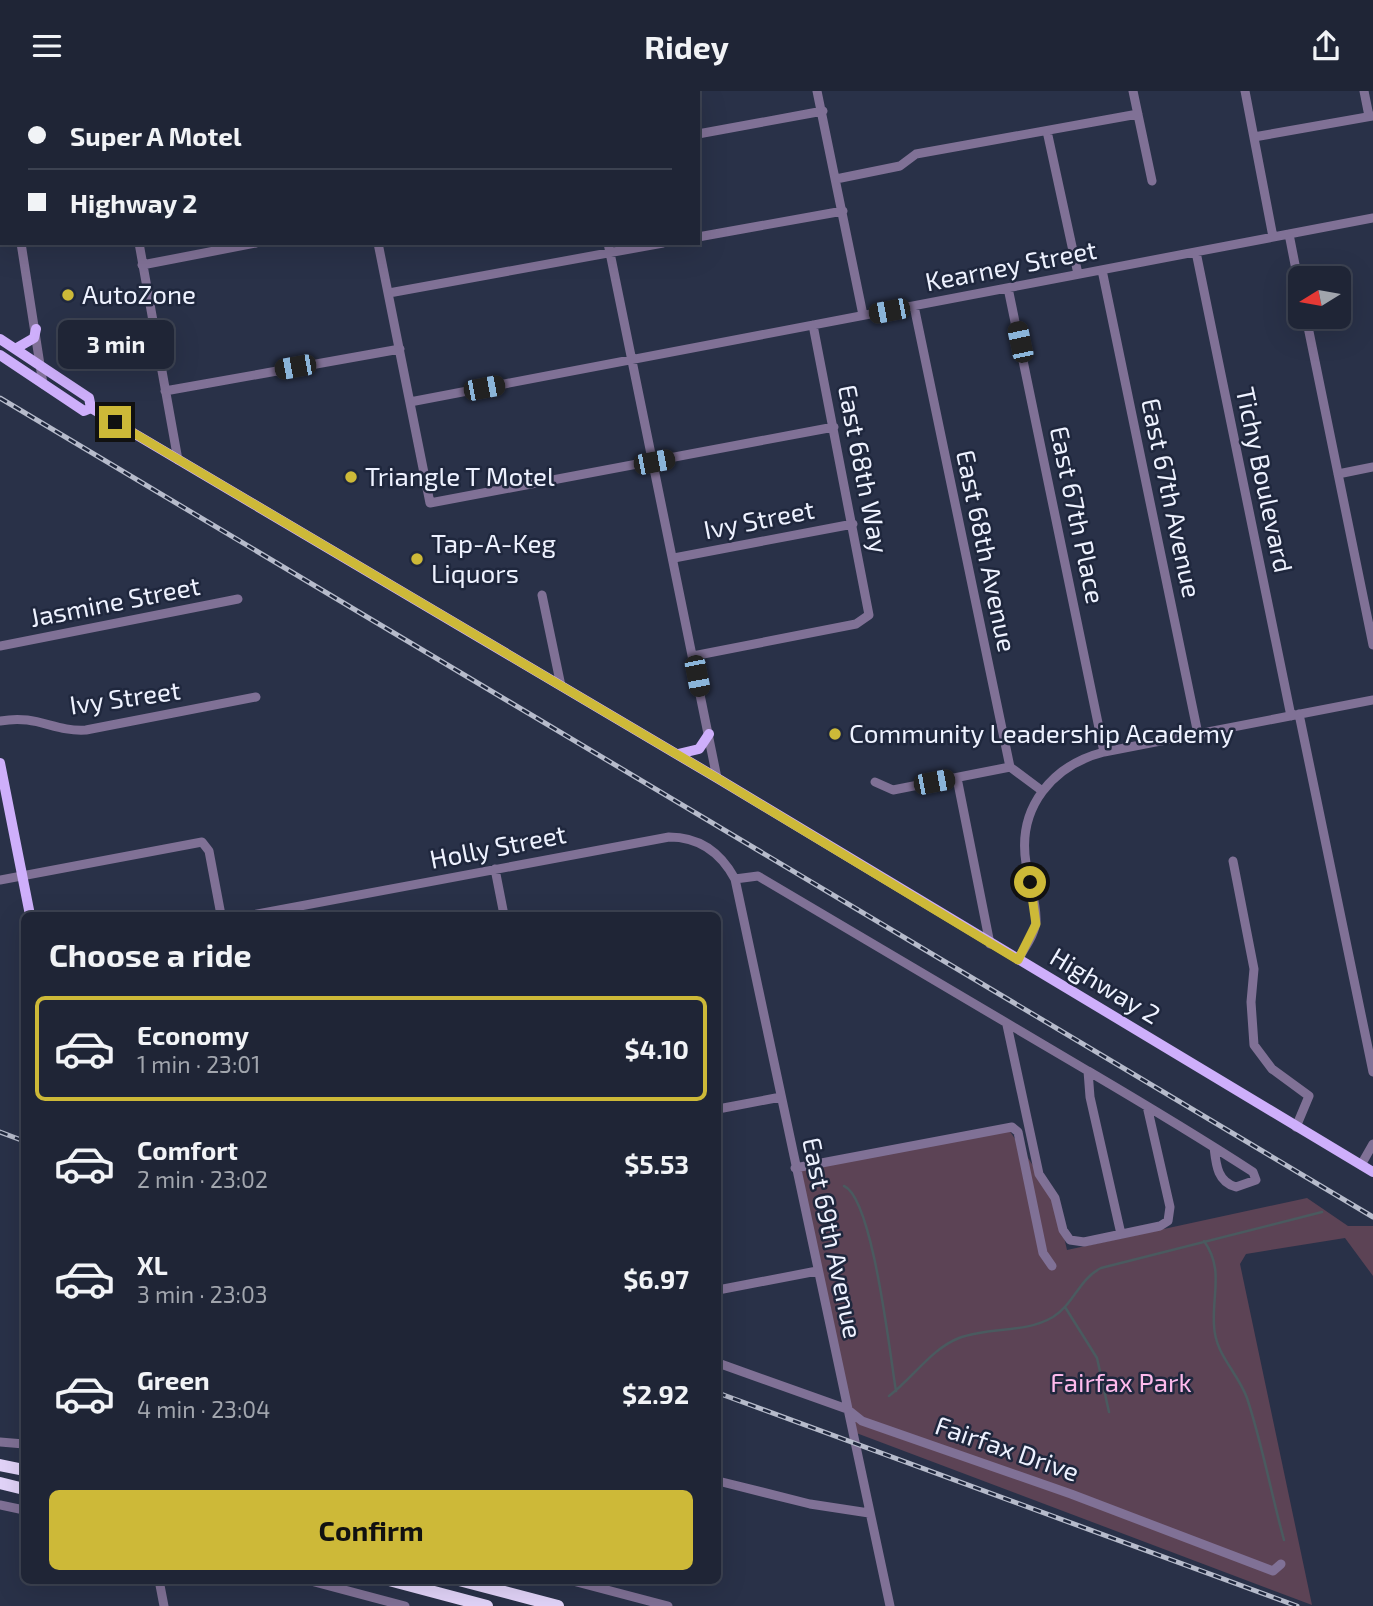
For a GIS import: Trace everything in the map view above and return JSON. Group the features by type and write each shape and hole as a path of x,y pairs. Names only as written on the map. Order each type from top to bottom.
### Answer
{"highway":[{"path":"0,1465 21,1469"},
{"path":"0,1483 21,1488"},
{"path":"404,1584 487,1606"},
{"path":"474,1584 558,1606"}],"main road":[{"path":"15,349 34,338 36,329"},
{"name":"Highway 2","path":"0,339 89,398 92,408 678,754 1373,1173"},
{"name":"Highway 2","path":"0,355 84,411 92,408"},
{"path":"678,754 699,749 709,734"},
{"path":"0,763 29,912"}],"street":[{"path":"817,91 863,315"},
{"path":"1133,91 1152,181"},
{"path":"1245,91 1273,237"},
{"path":"1254,137 1371,116 1364,91"},
{"path":"700,134 823,111"},
{"path":"836,179 900,166 916,154 1138,114"},
{"path":"1047,131 1078,275"},
{"path":"700,237 843,211"},
{"name":"Kearney Street","path":"410,402 1373,218"},
{"path":"1289,234 1295,266"},
{"path":"21,245 43,384"},
{"path":"139,245 178,460"},
{"path":"142,265 246,245"},
{"path":"378,245 430,503 834,427"},
{"path":"389,293 609,248 641,245"},
{"path":"609,248 717,778"},
{"name":"Tichy Boulevard","path":"1196,252 1295,715"},
{"name":"East 67th Avenue","path":"1102,270 1198,734"},
{"name":"East 67th Place","path":"1008,288 1104,752"},
{"name":"East 68th Avenue","path":"914,306 1010,767"},
{"name":"East 68th Way","path":"694,656 866,620 870,611 813,325"},
{"path":"1308,329 1373,645"},
{"path":"165,391 400,349"},
{"path":"1338,474 1373,467"},
{"name":"Ivy Street","path":"674,558 853,524"},
{"path":"542,595 561,686"},
{"name":"Jasmine Street","path":"0,646 238,599"},
{"name":"Ivy Street","path":"0,721 32,718 61,728 86,730 256,697"},
{"path":"1018,960 1036,924 1024,847 1031,813 1041,790 1071,764 1104,752 1373,700"},
{"path":"1295,715 1373,1072"},
{"path":"875,782 893,790 1010,767 1041,790"},
{"path":"957,778 990,944"},
{"name":"Holly Street","path":"273,912 673,836 711,849 728,866 735,879"},
{"path":"0,880 186,843 205,843 220,912"},
{"path":"1233,861 1254,969 1251,1003 1254,1045 1272,1069 1309,1096 1296,1127"},
{"path":"495,869 503,912"},
{"path":"735,879 758,876 1147,1105 1254,1172 1256,1180 1236,1187 1225,1182 1218,1171 1214,1147"},
{"name":"East 69th Avenue","path":"735,879 890,1606"},
{"path":"1007,1025 1039,1174 1055,1198 1063,1230 1069,1240 1075,1242 1160,1226 1170,1217 1147,1105"},
{"path":"1088,1071 1090,1097 1121,1234"},
{"path":"721,1108 781,1097"},
{"path":"795,1168 1012,1127 1018,1132 1043,1253 1052,1266"},
{"path":"1361,1165 1373,1143"},
{"path":"721,1289 817,1271"},
{"name":"Fairfax Drive","path":"721,1364 847,1409 862,1421 1071,1494 1273,1571 1281,1564"},
{"path":"0,1442 21,1444"},
{"path":"721,1482 810,1504 869,1513"},
{"path":"0,1505 21,1509"},
{"path":"160,1584 164,1606"},
{"path":"322,1584 402,1606"},
{"path":"584,1584 668,1606"}],"green space":[{"name":"Fairfax Park","path":"1007,1127 1055,1198 1067,1250 1307,1198 1348,1226 1373,1226 1373,1276 1345,1238 1246,1254 1240,1264 1312,1605 851,1431 795,1168"}],"waterway":[{"path":"844,1186 854,1197 864,1218 872,1247 896,1391"},
{"path":"889,1396 931,1356 959,1338 1030,1326 1053,1317 1087,1278 1101,1268 1322,1212"},
{"path":"1204,1241 1214,1262 1215,1336 1247,1398 1284,1540"},
{"path":"1065,1307 1097,1358 1109,1412"}],"railway":[{"path":"0,398 1373,1217"},
{"path":"0,1132 21,1140"},
{"path":"721,1394 1297,1606"}],"place":[{"name":"AutoZone","path":"68,295"},
{"name":"Triangle T Motel","path":"351,477"},
{"name":"Tap-A-Keg Liquors","path":"417,559"},
{"name":"Community Leadership Academy","path":"835,734"}],"route":[{"path":"115,422 717,778 1018,960 1036,924 1030,882"}]}
